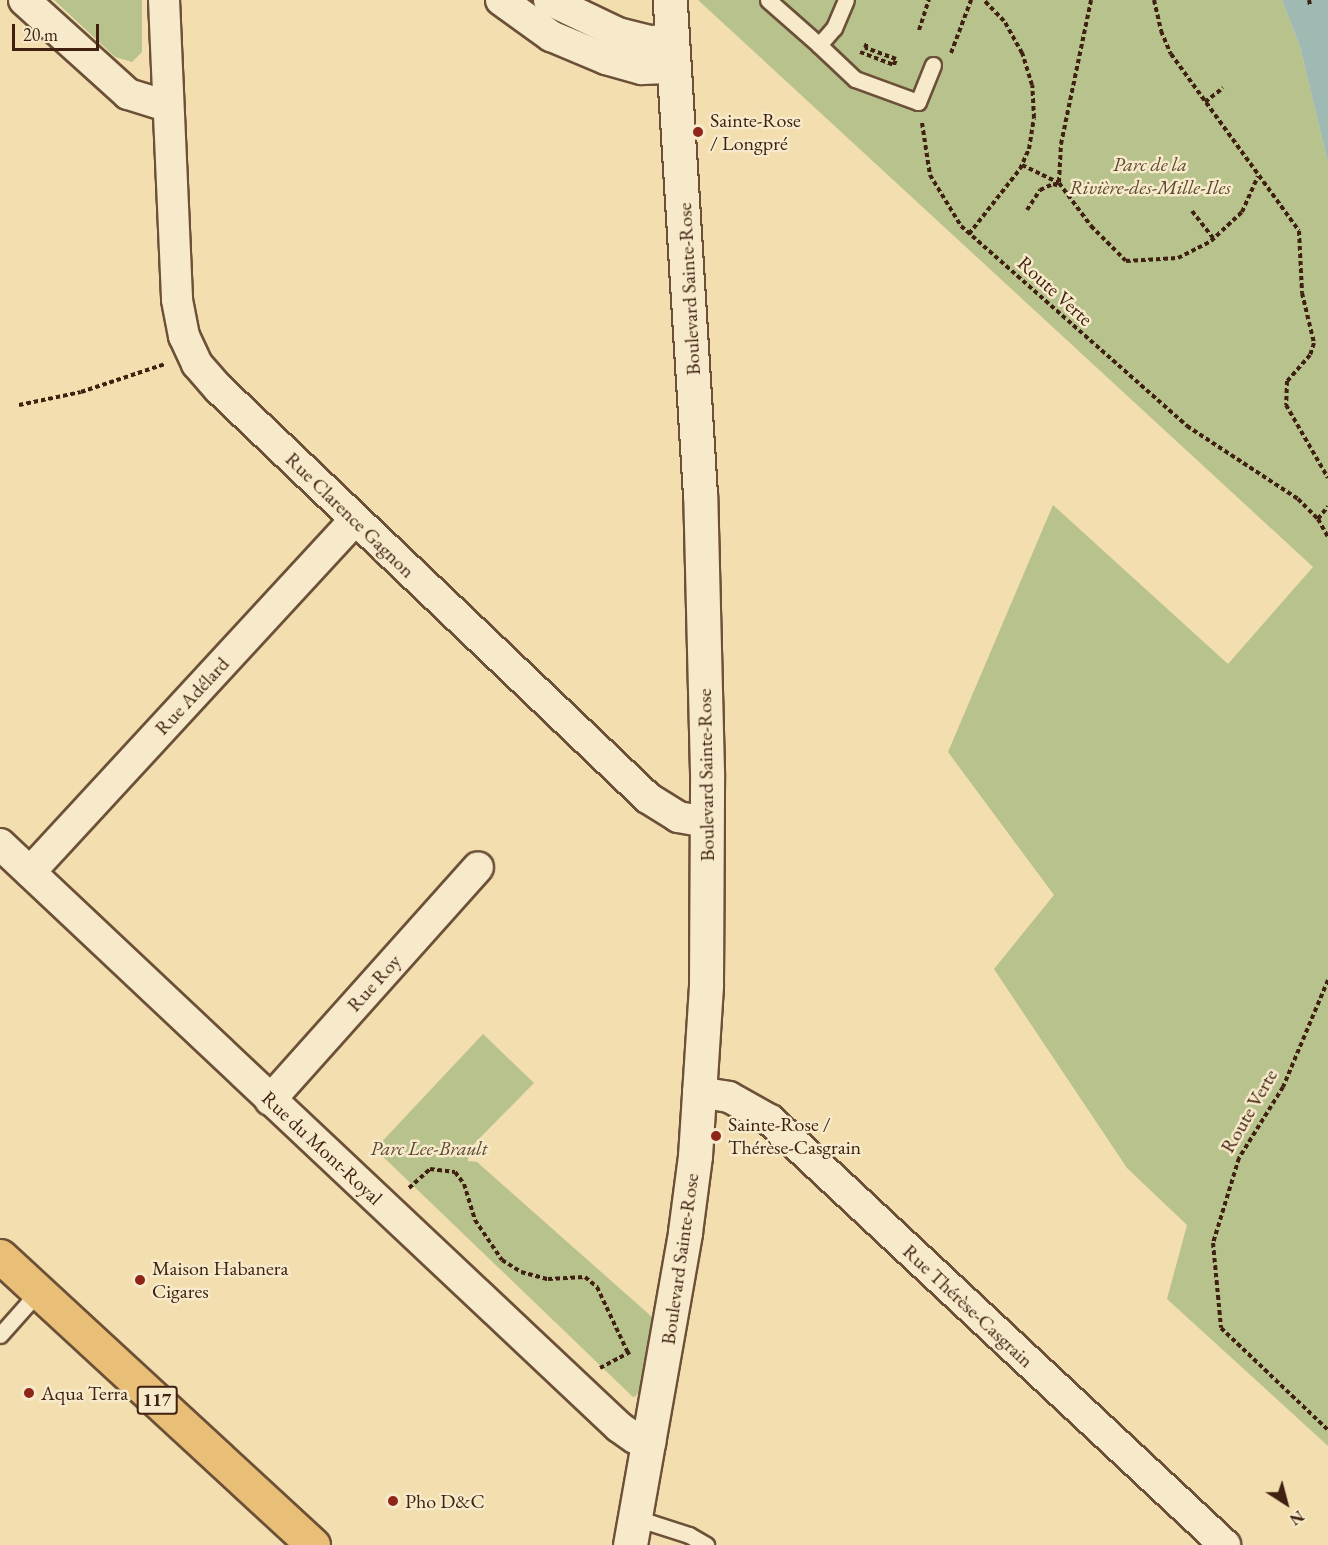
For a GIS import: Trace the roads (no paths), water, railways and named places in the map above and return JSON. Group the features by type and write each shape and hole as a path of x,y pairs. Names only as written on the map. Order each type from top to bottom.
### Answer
{"main road":[{"name":"117","path":"0,1256 313,1545"}],"street":[{"path":"24,0 128,94 167,106"},
{"name":"Rue Clarence Gagnon","path":"164,0 177,300 190,350 207,377 656,805 678,817 707,822"},
{"path":"501,0 551,36 606,59 642,69 674,54"},
{"path":"549,0 618,33 651,41 674,54"},
{"name":"Boulevard Sainte-Rose","path":"633,1532 677,1287 695,1156 706,984 707,822 701,504 670,0"},
{"name":"Rue Adélard","path":"30,872 355,520"},
{"name":"Rue du Mont-Royal","path":"0,844 619,1427 635,1438 650,1442"},
{"name":"Rue Roy","path":"270,1100 478,867"},
{"name":"Rue Thérèse-Casgrain","path":"698,1092 729,1097 770,1120 1225,1545"}],"lane":[{"path":"768,0 855,79 918,102 933,65"},
{"path":"819,45 834,28 846,0"},
{"path":"0,1335 39,1291"},
{"path":"633,1532 683,1532 706,1545"}],"water":[{"path":"1282,0 1328,0 1328,163 1300,47"}],"place":[{"name":"Sainte-Rose / Longpré","path":"698,132"},
{"name":"Sainte-Rose / Thérèse-Casgrain","path":"716,1136"},
{"name":"Maison Habanera Cigares","path":"140,1280"},
{"name":"Aqua Terra","path":"29,1393"},
{"name":"Pho D&C","path":"393,1501"}],"park label":[{"name":"Parc de la Rivière-des-Mille-Iles","path":"1150,176"},
{"name":"Parc Lee-Brault","path":"429,1148"}]}
